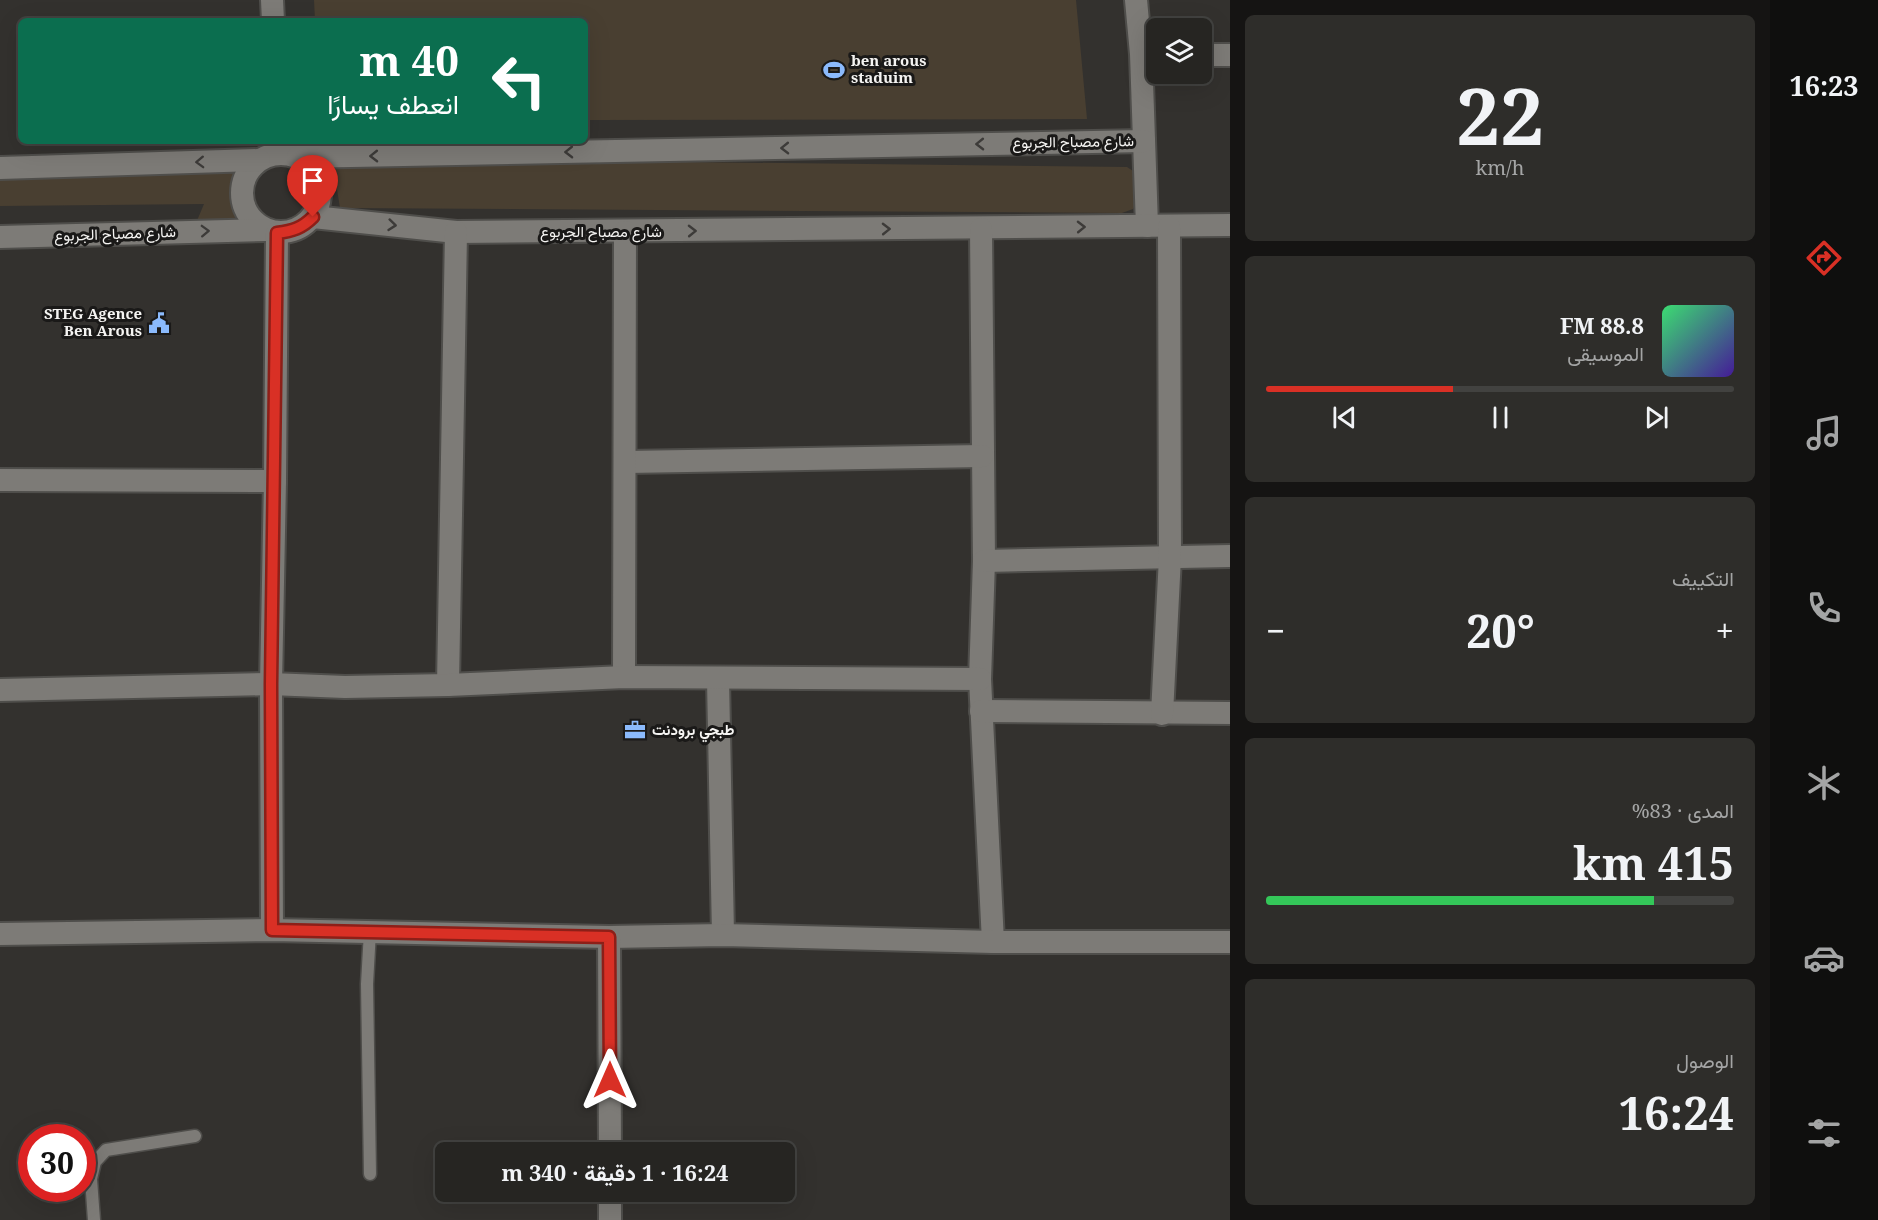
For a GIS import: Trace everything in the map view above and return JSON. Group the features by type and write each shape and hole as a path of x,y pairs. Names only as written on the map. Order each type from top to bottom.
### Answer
{"street":[{"path":"272,0 273,18"},
{"path":"1136,0 1146,42"},
{"path":"1212,55 1230,55"},
{"path":"1144,141 1147,84"},
{"name":"شارع مصباح الجربوع","path":"0,168 258,160 286,151 1144,141 1158,226 456,232 313,217 303,226 291,232 0,237"},
{"path":"286,151 309,165 317,177 321,191 319,205 313,217"},
{"path":"258,160 247,172 242,197 243,205 252,220 272,231 275,481 271,684 272,930"},
{"path":"1162,714 1170,557 1158,226 1230,225"},
{"path":"981,229 984,561 980,679 993,942"},
{"path":"448,685 456,232"},
{"path":"624,677 625,232"},
{"path":"626,462 982,456"},
{"path":"0,480 275,481"},
{"path":"984,561 1230,556"},
{"path":"0,690 271,684 345,687 448,685 624,677 980,679"},
{"path":"718,679 723,934"},
{"path":"981,711 1230,713"},
{"path":"0,934 272,930 609,937 723,934 993,942 1230,942"},
{"path":"609,937 610,1142"},
{"path":"610,1202 610,1220"}],"lane":[{"path":"370,931 367,984 370,1174"},
{"path":"94,1220 91,1179 95,1162 106,1150 195,1136"}],"shaded area":[{"name":"ben arous staduim","path":"314,0 1076,0 1087,119 588,120 588,18 315,18"},
{"path":"332,158 1127,167 1136,173 1139,198 1133,209 1122,213 340,208"},
{"path":"236,173 232,198 239,223 196,223 204,204 0,206 0,174"}],"place":[{"name":"ben arous staduim","path":"834,70"},
{"name":"STEG Agence Ben Arous","path":"159,323"},
{"name":"طبجي برودنت","path":"635,730"}],"route":[{"path":"313,217 303,226 291,232 277,233 271,684 272,930 609,937 610,1080"}]}
